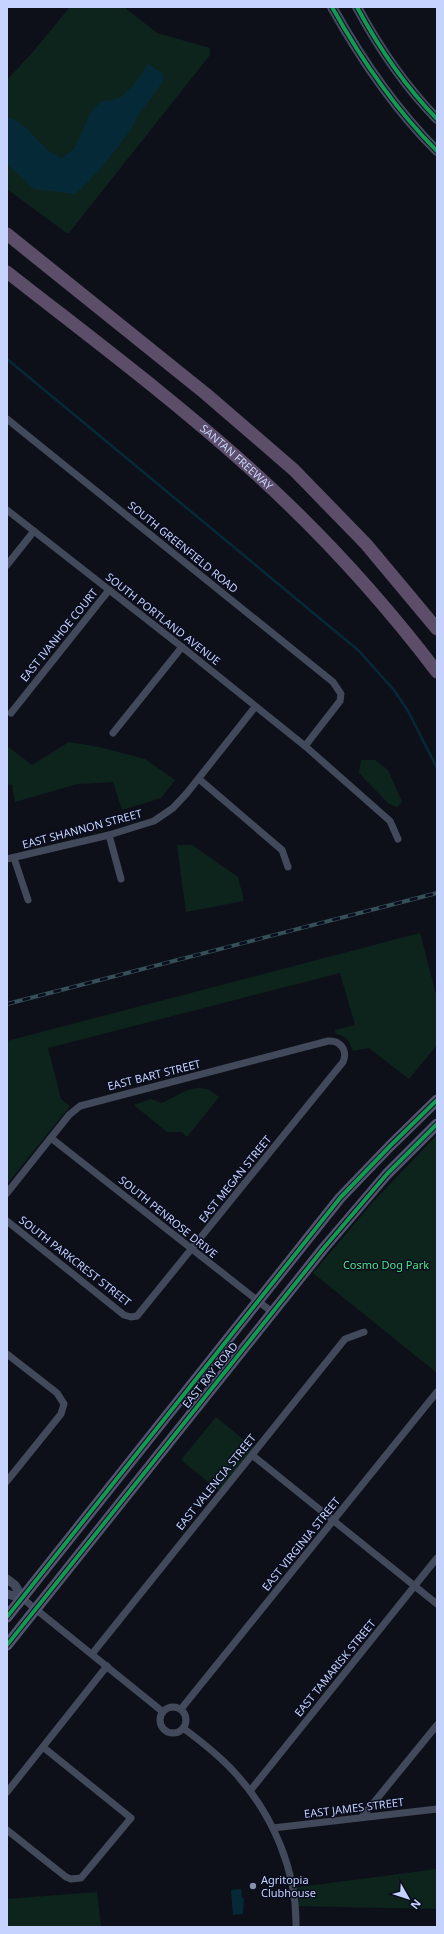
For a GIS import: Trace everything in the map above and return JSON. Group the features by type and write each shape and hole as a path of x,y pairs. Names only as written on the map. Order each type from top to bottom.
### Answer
{"highway":[{"path":"7,234 206,394 294,470 366,544 437,629"},
{"name":"SANTAN FREEWAY","path":"7,272 161,392 256,474 366,584 437,672"}],"main road":[{"path":"332,7 364,61 392,101 437,151"},
{"path":"357,7 383,53 405,82 437,119"},
{"name":"EAST RAY ROAD","path":"7,1645 29,1604 258,1301 340,1198 437,1100"},
{"name":"EAST RAY ROAD","path":"7,1616 29,1604 371,1192 437,1124"}],"street":[{"name":"SOUTH GREENFIELD ROAD","path":"7,419 333,682 341,694 340,701 305,746"},
{"name":"SOUTH PORTLAND AVENUE","path":"7,510 182,646 255,707 305,746 390,821 398,839"},
{"path":"7,565 34,531"},
{"name":"EAST IVANHOE COURT","path":"11,713 109,590"},
{"path":"113,733 182,646"},
{"name":"EAST SHANNON STREET","path":"11,859 109,835 154,821 173,808 199,779 255,707"},
{"path":"199,779 282,850 288,867"},
{"path":"109,835 121,879"},
{"path":"11,859 28,900"},
{"name":"EAST BART STREET","path":"7,1193 71,1113 86,1104 329,1041 338,1042 343,1047"},
{"name":"EAST MEGAN STREET","path":"131,1317 142,1313 343,1062 345,1055 343,1047"},
{"name":"SOUTH PENROSE DRIVE","path":"51,1138 272,1312"},
{"name":"SOUTH PARKCREST STREET","path":"7,1221 124,1315 131,1317"},
{"name":"EAST VALENCIA STREET","path":"92,1654 345,1339 364,1332"},
{"path":"7,1354 57,1393 64,1404 61,1414 7,1480"},
{"name":"EAST VIRGINIA STREET","path":"181,1710 437,1392"},
{"path":"252,1455 437,1604"},
{"name":"EAST TAMARISK STREET","path":"250,1791 437,1558"},
{"path":"7,1579 15,1585 29,1604"},
{"path":"7,1594 29,1604 163,1712"},
{"path":"7,1792 107,1666"},
{"path":"170,1707 181,1710 186,1720 183,1728 175,1732 165,1730 160,1719 163,1712 170,1707"},
{"path":"362,1817 437,1725"},
{"path":"183,1728 214,1752 236,1774 250,1791 273,1828 284,1856 290,1879 296,1927"},
{"path":"7,1830 66,1877 71,1879 81,1878 85,1875 131,1818 43,1747"},
{"name":"EAST JAMES STREET","path":"273,1828 362,1817 437,1810"}],"green space":[{"path":"70,7 124,7 157,33 210,48 210,55 68,234 7,189 7,80 32,53"},
{"path":"69,742 99,747 145,759 175,780 161,798 122,810 113,782 77,784 15,802 12,785 7,784 7,746 32,765"},
{"path":"361,760 375,760 388,770 402,802 397,807 389,804 359,773"},
{"path":"177,845 192,845 238,877 244,901 186,912"},
{"path":"420,933 437,998 437,1045 409,1079 369,1048 353,1051 350,1044 343,1036 336,1034 335,1030 355,1025 340,973 48,1048 61,1099 70,1106 7,1184 7,1041"},
{"path":"198,1088 208,1089 219,1097 187,1137 182,1132 167,1132 134,1105 151,1099 162,1103 184,1092"},
{"name":"Cosmo Dog Park","path":"437,1135 437,1373 313,1273 373,1202"},
{"path":"216,1417 256,1450 222,1493 181,1460"},
{"path":"437,1869 437,1909 294,1906 292,1888"},
{"path":"97,1892 101,1927 7,1927 7,1899"}],"water":[{"path":"148,64 162,73 163,80 118,146 98,171 75,194 34,189 7,164 7,117 22,124 47,149 62,158 75,148 89,115 100,102 118,99 134,85"},
{"path":"241,1889 242,1898 244,1898 243,1914 233,1915 231,1890"}],"waterway":[{"path":"7,359 358,650 394,690 408,711 437,768"}],"railway":[{"path":"7,1004 437,893"}],"cycle path":[{"path":"332,7 379,82 421,135 437,151"},
{"path":"357,7 393,66 437,119"},
{"path":"7,1617 340,1198 437,1100"},
{"path":"7,1645 323,1249 387,1174 437,1124"}],"place":[{"name":"Agritopia Clubhouse","path":"253,1886"}]}
